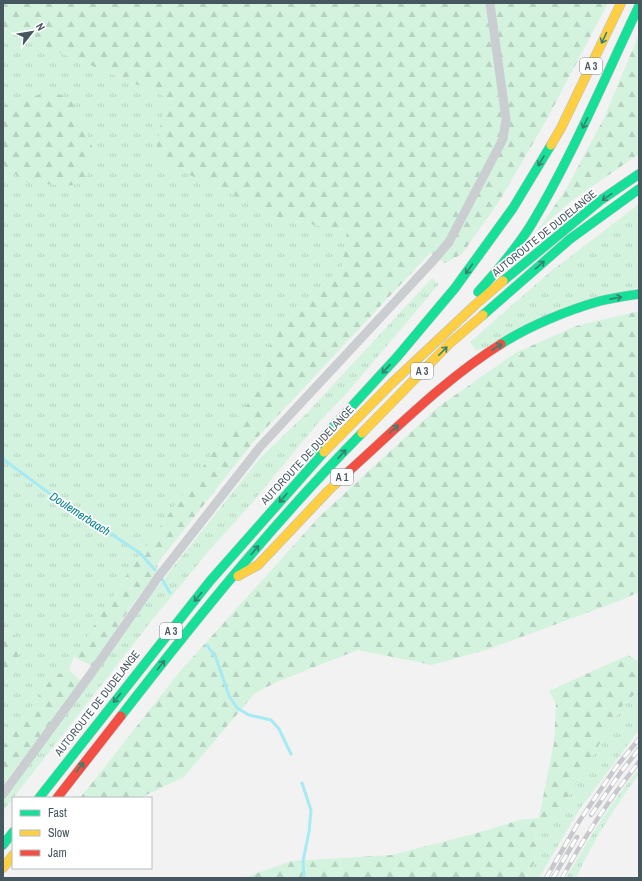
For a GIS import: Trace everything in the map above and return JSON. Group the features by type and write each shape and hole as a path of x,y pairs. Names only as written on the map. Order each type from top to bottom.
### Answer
{"highway":[{"name":"A 3","path":"309,469 321,440 397,357 455,288 513,208 561,128 621,3"},
{"name":"A 3","path":"392,383 424,346 471,300 496,272 530,226 564,165 639,6"},
{"name":"AUTOROUTE DE DUDELANGE","path":"40,797 210,582 309,469 392,383 475,306 601,200 639,174"},
{"name":"AUTOROUTE DE DUDELANGE","path":"57,797 172,650 230,580 342,453 449,344 570,239 639,189"},
{"name":"A 1","path":"230,580 258,565 294,526 361,459 444,386 488,352 513,336 562,314 600,302 639,294"},
{"path":"3,845 12,833"},
{"path":"3,868 12,856"}],"street":[{"path":"3,794 86,681 159,576 260,447 449,242 503,140 506,119 490,3"}],"green space":[{"path":"3,3 608,3 547,119 500,200 462,254 445,263 430,253 255,440 157,564 158,570 128,611 92,666 74,657 135,562 263,382 272,336 342,266 347,231 272,217 238,197 170,166 155,157 163,111 174,100 3,29"},
{"path":"3,29 174,100 238,197 272,217 347,231 342,266 272,336 263,382 135,563 74,657 69,670 53,676 3,747 3,683 15,675 20,644 3,623"},
{"path":"639,34 639,154 574,199 538,230 566,189 604,118"},
{"path":"52,91 71,100 92,146 92,161 84,183 66,186 25,182 3,164 3,110 5,105"},
{"path":"639,204 639,287 476,351 470,342 550,272"},
{"path":"432,278 439,284 346,394 318,423 252,503 207,553 149,624 14,797 12,797 12,799 3,811 3,799 121,633 260,458 306,414"},
{"path":"639,311 639,592 619,601 486,650 432,665 358,650 279,681 255,693 184,777 142,797 81,797 182,669 320,516 438,407 517,352 576,326"},
{"path":"3,623 20,644 15,675 3,683"},
{"path":"628,655 639,662 639,691 624,703 557,815 536,831 534,863 526,878 243,878 292,861 392,855 484,831 519,820 539,818 554,742 556,703 549,691"},
{"path":"69,670 82,682 3,785 3,747 53,676"},
{"path":"639,691 639,730 579,810 539,878 526,878 534,863 536,831 557,815 624,703"},
{"path":"639,769 639,774 605,824 576,878 566,878 600,822"}],"waterway":[{"name":"Doulemerbaach","path":"3,459 49,493 140,553 155,570"},
{"name":"Doulemerbaach","path":"162,579 170,593"},
{"name":"Doulemerbaach","path":"207,645 216,658 229,696 237,708 249,715 271,720 279,729 291,754"},
{"name":"Doulemerbaach","path":"302,783 311,810 309,832 303,861 304,878"}],"railway":[{"path":"546,878 580,820 616,767 639,739"},
{"path":"591,815 639,749"},
{"path":"562,878 598,818 639,762"},
{"path":"553,878 577,837"}],"traffic: fast":[{"path":"478,292 519,243 561,172 639,6"},
{"path":"317,450 321,440 397,357 455,288 513,208 551,145"},
{"path":"503,281 601,200 639,174"},
{"path":"483,315 570,239 639,189"},
{"path":"501,344 536,325 575,309 605,300 639,294"},
{"path":"121,716 237,571 298,501 362,433"},
{"path":"40,797 210,581 324,452"},
{"path":"3,845 12,833"}],"traffic: slow":[{"path":"551,145 561,128 621,3"},
{"path":"324,452 392,383 475,305 503,281"},
{"path":"362,433 449,344 483,315"},
{"path":"238,576 258,565 349,471"},
{"path":"3,868 12,856"}],"traffic: jam":[{"path":"349,471 441,388 501,344"},
{"path":"58,797 121,716"}]}
